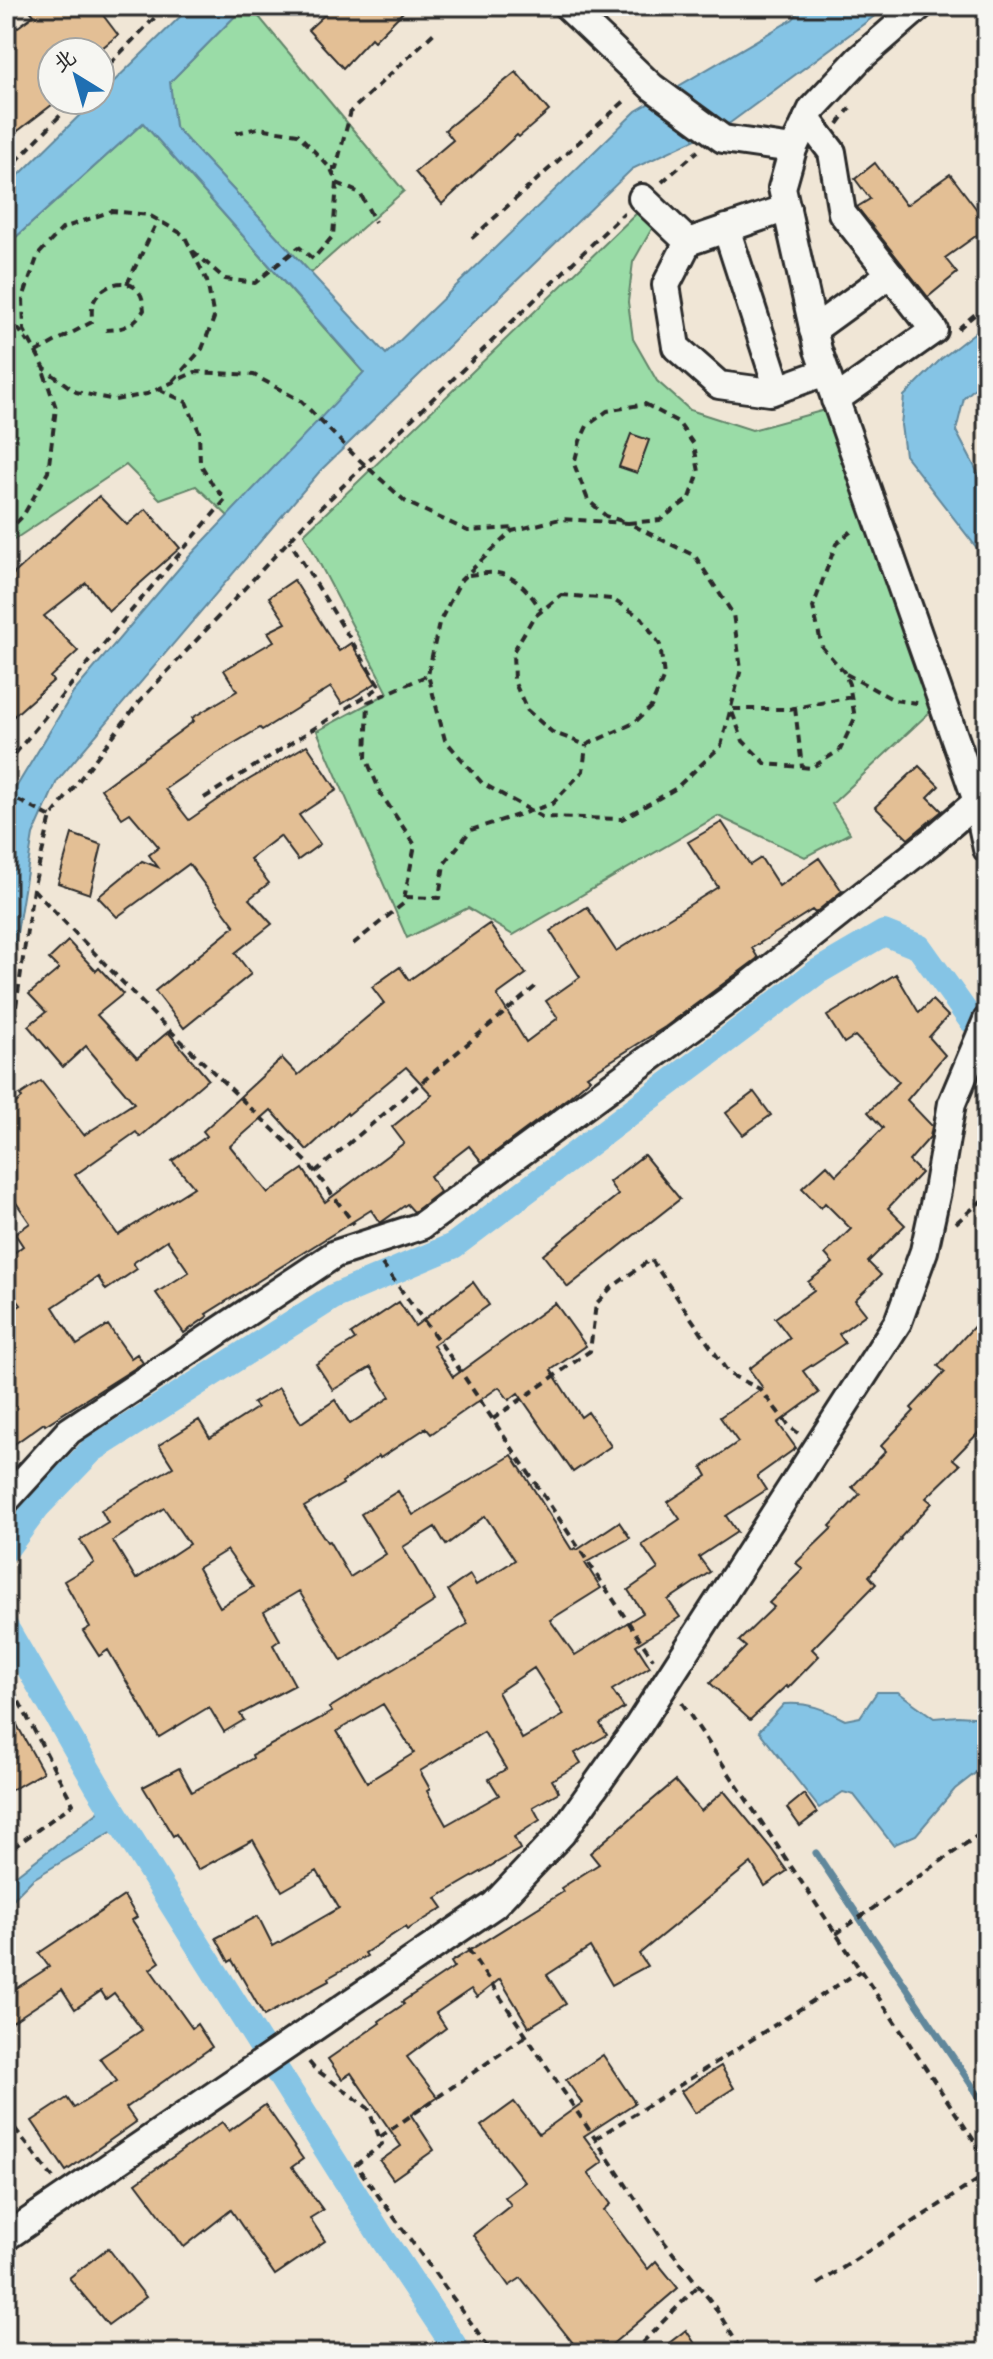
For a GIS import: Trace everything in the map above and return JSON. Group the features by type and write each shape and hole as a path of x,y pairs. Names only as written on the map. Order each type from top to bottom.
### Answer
{"street":[{"path":"567,6 649,84 723,139 793,149"},
{"path":"920,6 859,59 812,109 793,149 782,188 825,372 941,699 982,797 987,849"},
{"path":"807,119 832,152 842,213 934,330 835,400"},
{"path":"642,198 688,242"},
{"path":"787,208 688,242 666,285 676,347 719,385 770,392 825,372"},
{"path":"726,228 778,389"},
{"path":"813,330 890,274"},
{"path":"6,1500 69,1431 335,1254 421,1226 752,983 982,797"},
{"path":"6,2237 494,1905 562,1833 638,1726 898,1322 924,1251 952,1103 987,1020"}],"path":[{"path":"116,58 166,6"},
{"path":"331,169 336,168 351,111 435,32"},
{"path":"472,238 649,84"},
{"path":"6,172 60,116"},
{"path":"191,249 225,279 255,283 299,247 313,259 333,236 337,183 331,169 298,134 258,128 236,133"},
{"path":"6,1076 33,889 51,817 139,702 289,540 714,132"},
{"path":"337,183 360,193 375,222"},
{"path":"173,381 202,349 214,318 207,281 184,235 149,215 112,211 63,228 38,255 23,298 24,330 45,369 76,392 115,400 147,394 195,372 254,375 301,401 406,502 468,531 525,528"},
{"path":"127,284 158,220"},
{"path":"36,352 92,322 92,305 101,291 117,282 133,285 142,294 144,310 136,322 115,330 103,330"},
{"path":"6,318 20,331 40,360 56,408 48,472 23,516 6,533"},
{"path":"6,765 226,499 214,487 200,463 199,431 186,402 158,389"},
{"path":"628,523 560,519 512,531 461,580 439,623 428,675 445,740 482,783 542,817 622,819 675,789 721,746 741,669 733,614 695,556 628,523 606,516 588,500 574,464 587,426 607,411 645,404 678,422 694,445 699,472 690,498 660,520 628,523"},
{"path":"875,513 836,544 813,607 822,647 844,672 894,700 922,704 941,699"},
{"path":"204,798 380,687 289,540"},
{"path":"467,575 497,573 519,584 541,611"},
{"path":"561,595 612,599 642,618 660,645 664,676 651,707 634,723 586,745 552,732 535,718 527,710 514,681 513,652 533,618 541,611 561,595"},
{"path":"731,709 743,741 766,764 811,768 840,750 855,718 844,672"},
{"path":"353,944 403,904 415,845 381,794 366,758 368,702 428,675"},
{"path":"731,709 795,708 852,697"},
{"path":"795,708 802,767"},
{"path":"405,897 439,898 444,864 471,830 552,804 583,771 586,745"},
{"path":"6,794 51,817"},
{"path":"315,1172 535,987"},
{"path":"493,1419 590,1351 596,1304 611,1288 651,1259 729,1374 760,1389 790,1427 818,1446"},
{"path":"6,1677 73,1804 6,1853"},
{"path":"667,1681 987,2160"},
{"path":"836,1934 987,1829"},
{"path":"455,1931 665,2243 713,2304 743,2353"},
{"path":"595,2139 860,1971"},
{"path":"380,2137 526,2036"},
{"path":"294,2041 314,2068 368,2108 382,2144 356,2165 493,2353"},
{"path":"6,2117 8,2125 67,2196"},
{"path":"818,2284 987,2174"},
{"path":"632,2353 698,2286"}],"green space":[{"path":"245,6 250,6 404,191 311,273 175,127 170,82"},
{"path":"143,123 364,373 228,516 196,486 160,499 126,465 6,545 6,246"},
{"path":"639,211 654,225 633,262 628,302 633,339 657,381 690,410 752,430 825,410 931,711 832,804 850,833 805,857 718,816 513,935 468,908 407,938 317,731 388,693 304,534"}],"water":[{"path":"191,6 245,6 170,82 175,127 386,354 636,111 793,19 803,6 888,6 730,123 632,169 320,471 57,781 33,835 6,1000 6,804 73,693 186,560 364,372 143,123 6,246 6,188 79,116 116,116 116,79"},
{"path":"987,323 987,377 964,398 956,431 987,490 987,561 905,455 901,425 904,396 941,359"},
{"path":"877,1692 898,1692 934,1718 987,1718 987,1764 955,1789 916,1835 893,1845 854,1795 843,1792 819,1808 759,1731 784,1704 816,1707 845,1720 860,1717"},
{"path":"109,1804 123,1825 33,1879 6,1906 6,1883"}],"building":[{"path":"26,6 96,6 118,35 36,36 37,116 6,140 6,36 34,15"},
{"path":"334,6 409,6 374,41 371,38 343,68 308,30"},
{"path":"516,72 549,111 519,137 517,135 442,204 415,172 453,140 445,130"},
{"path":"875,163 906,205 950,174 987,223 987,228 945,258 957,273 928,297 857,207 870,199 855,179"},
{"path":"631,434 649,440 637,473 619,467"},
{"path":"99,496 127,525 146,509 180,548 109,611 86,583 44,616 78,651 50,677 53,681 6,723 6,581"},
{"path":"294,580 339,651 351,643 376,683 342,704 331,687 262,730 260,728 216,754 165,789 189,820 307,745 337,790 299,815 320,844 298,860 280,836 250,859 269,883 249,899 272,924 235,953 251,974 184,1028 155,991 235,926 189,864 117,917 98,897 142,861 158,867 149,855 159,847 130,813 122,818 101,789 194,721 192,718 237,691 224,670 274,641 268,632 286,623 269,597"},
{"path":"919,766 939,786 928,797 942,811 908,839 875,807"},
{"path":"722,822 750,865 761,858 779,886 819,858 842,891 815,913 812,910 752,948 758,958 665,1027 587,1076 590,1079 569,1097 482,1162 469,1146 430,1176 440,1192 414,1212 407,1204 380,1223 371,1210 206,1314 208,1316 184,1333 156,1293 189,1272 167,1240 133,1263 137,1269 106,1290 98,1277 53,1307 77,1345 108,1325 131,1358 137,1354 143,1363 44,1423 6,1450 6,1315 21,1305 6,1286 6,1259 23,1246 15,1234 30,1223 6,1188 6,1111 22,1098 20,1095 41,1081 84,1135 134,1103 86,1046 63,1067 28,1026 46,1012 29,994 59,969 49,959 68,941 123,994 97,1015 137,1058 168,1032 208,1079 140,1137 136,1132 75,1175 118,1235 194,1187 172,1161 207,1136 203,1131 282,1058 298,1075 384,1003 372,987 400,967 409,980 489,924 526,974 497,995 526,1042 558,1018 546,1001 580,977 550,931 587,907 616,951 718,887 688,842","holes":["406,1067 432,1095 392,1127 404,1143 325,1202 303,1169 268,1193 230,1146 271,1110 307,1150 347,1113"]},
{"path":"72,834 102,845 90,894 58,883"},
{"path":"896,974 919,1013 932,1000 948,1016 929,1037 945,1055 907,1100 932,1126 930,1137 909,1161 921,1173 888,1208 905,1225 868,1262 881,1275 855,1300 866,1314 839,1334 845,1343 803,1371 819,1393 778,1423 796,1448 757,1476 766,1490 726,1516 737,1532 699,1557 710,1572 668,1600 680,1617 636,1645 650,1667 612,1690 624,1708 600,1724 607,1735 575,1753 581,1763 552,1780 559,1792 533,1807 540,1820 514,1837 520,1849 436,1898 443,1908 407,1930 405,1927 365,1953 367,1956 328,1978 329,1981 264,2016 216,1938 258,1916 273,1946 339,1908 317,1871 282,1891 253,1840 198,1870 143,1787 179,1768 192,1792 332,1712 329,1708 468,1624 448,1590 470,1575 476,1585 515,1560 485,1516 446,1545 435,1527 403,1547 435,1601 342,1661 299,1591 264,1612 280,1640 273,1645 295,1685 240,1714 244,1720 224,1732 209,1707 159,1737 108,1650 99,1656 83,1631 90,1627 64,1581 94,1563 80,1540 108,1523 101,1510 173,1467 159,1445 199,1420 210,1438 257,1408 253,1403 279,1388 301,1423 335,1400 350,1424 390,1397 371,1367 333,1390 316,1364 355,1340 351,1334 399,1302 415,1326 473,1282 489,1305 433,1345 453,1377 555,1303 586,1346 551,1370 581,1417 588,1412 611,1446 573,1472 518,1393 509,1400 499,1387 431,1434 426,1428 304,1507 350,1577 386,1554 361,1514 398,1491 413,1515 512,1455 572,1550 577,1550 619,1522 630,1538 585,1563 601,1588 550,1620 575,1655 643,1613 628,1590 658,1569 642,1545 680,1519 668,1502 707,1476 702,1467 738,1442 720,1417 763,1388 749,1369 790,1338 775,1318 814,1290 808,1282 833,1263 825,1254 851,1229 825,1203 821,1208 802,1188 827,1165 836,1175 883,1128 868,1112 899,1082 855,1036 844,1043 827,1016","holes":["164,1508 189,1544 136,1579 113,1541","227,1550 253,1587 220,1607 198,1568","534,1668 564,1715 522,1739 498,1692","383,1704 414,1753 367,1782 337,1731","484,1732 506,1769 489,1779 499,1795 446,1825 427,1791 430,1789 420,1771"]},
{"path":"754,1092 771,1115 743,1135 726,1113"},
{"path":"644,1155 680,1199 568,1287 543,1255 618,1195 609,1182"},
{"path":"987,1312 987,1424 953,1459 960,1465 926,1498 932,1503 869,1576 876,1584 812,1649 819,1656 750,1720 710,1683 746,1647 739,1641 774,1607 769,1603 803,1569 796,1563 832,1528 830,1526 860,1494 852,1487 886,1451 881,1446 914,1411 911,1408 945,1372 938,1366"},
{"path":"6,1705 43,1772 6,1793"},
{"path":"675,1781 701,1811 724,1791 787,1871 765,1886 751,1863 639,1954 647,1966 612,1985 590,1947 547,1975 566,2004 529,2027 500,1979 477,1997 471,1989 436,2013 446,2028 407,2057 437,2097 411,2115 434,2150 393,2179 380,2161 401,2146 351,2073 342,2079 328,2059 454,1967 451,1962 563,1892 561,1888 599,1864 590,1853"},
{"path":"804,1794 817,1813 800,1826 787,1808"},
{"path":"124,1896 137,1917 132,1920 160,1962 150,1969 192,2028 197,2024 212,2047 126,2108 136,2122 66,2171 32,2121 67,2098 74,2108 117,2081 100,2058 142,2030 114,1993 106,1999 101,1991 75,2009 62,1989 6,2026 6,1995 49,1967 39,1953"},
{"path":"603,2055 635,2103 584,2136 603,2162 588,2173 611,2204 604,2210 648,2269 656,2261 678,2288 602,2353 581,2353 521,2278 509,2286 473,2235 511,2205 505,2197 525,2182 481,2126 514,2102 539,2134 582,2103 566,2080"},
{"path":"721,2066 734,2088 695,2113 681,2091"},
{"path":"265,2105 303,2159 292,2167 323,2210 310,2218 325,2241 275,2275 231,2210 184,2247 136,2183 222,2122 229,2131"},
{"path":"108,2248 146,2297 108,2325 69,2278"},
{"path":"686,2330 701,2353 656,2353"}],"waterway":[{"path":"6,1549 37,1507 92,1450 333,1297 453,1246 817,972 884,933 919,947 971,1020"},
{"path":"6,1628 97,1785 383,2239 459,2353"},
{"path":"816,1853 987,2108"}]}
